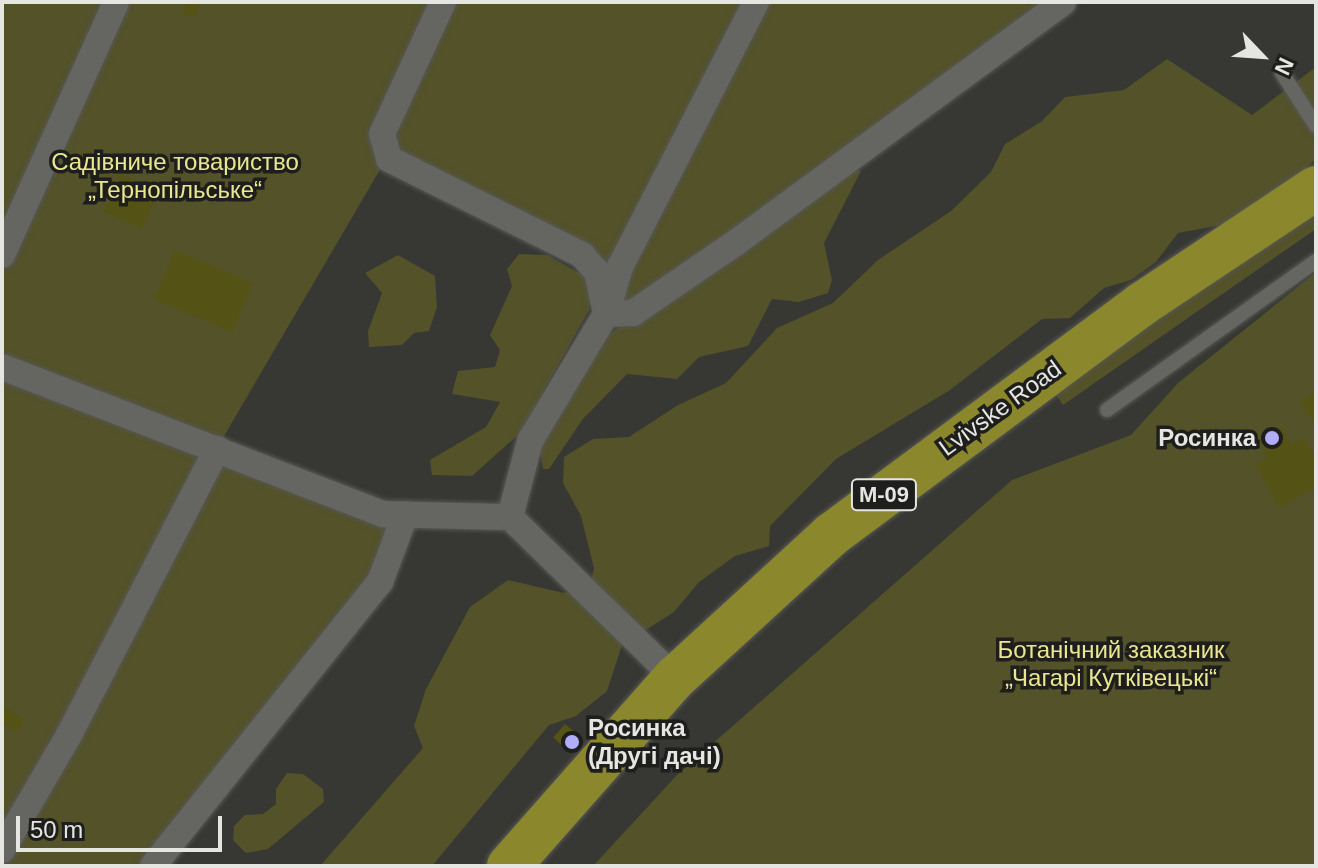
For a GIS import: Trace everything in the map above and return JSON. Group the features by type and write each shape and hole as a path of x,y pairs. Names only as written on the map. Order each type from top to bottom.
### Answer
{"highway":[{"name":"Lvivske Road","path":"509,866 675,678 842,526 1142,304 1316,188"}],"street":[{"path":"2,255 116,2"},
{"path":"443,2 382,134 389,159 582,255 597,272 606,314"},
{"path":"510,517 530,441 606,314 620,267 756,2"},
{"path":"606,314 633,313 738,241 1063,2"},
{"path":"2,367 383,514 510,517 675,678"},
{"path":"2,850 70,733 217,449"},
{"path":"153,866 380,582 405,515"}],"lane":[{"path":"1282,73 1316,126"},
{"path":"1107,410 1316,261"}],"green space":[{"name":"Садівниче товариство „Тернопільське“","path":"2,2 1063,2 633,313 597,272 388,156 217,448 405,515 393,556 153,866 2,866"},
{"path":"1167,59 1252,115 1316,67 1316,159 1271,199 1227,224 1178,233 1156,262 1131,280 1104,288 1070,318 1042,319 950,390 836,459 770,526 769,546 735,556 699,582 674,612 622,645 607,691 576,716 549,725 432,866 320,866 423,748 414,726 426,689 470,607 508,580 564,593 591,582 594,568 581,516 563,483 564,457 593,439 629,437 678,405 726,383 777,328 833,303 878,260 951,211 991,172 1005,144 1042,121 1065,97 1124,90"},
{"path":"850,168 861,171 824,243 832,280 828,293 799,302 772,299 748,346 699,357 677,379 627,374 583,419 549,469 543,469 537,437 598,341 722,262"},
{"path":"1316,201 1316,229 1063,405 1053,390"},
{"path":"519,254 547,255 581,274 593,291 589,310 520,433 472,476 432,475 430,460 486,427 500,402 452,394 458,371 495,367 500,350 490,335 512,286 507,269"},
{"path":"398,255 435,276 437,307 429,331 414,333 402,345 369,347 368,331 382,293 365,273"},
{"name":"Ботанічний заказник „Чагарі Кутківецькі“","path":"1316,272 1316,866 593,866 677,775 1012,480 1131,435 1178,383"},
{"path":"287,773 303,774 323,789 324,802 268,849 246,853 233,840 234,826 245,815 263,814 276,804 276,789"}],"building":[{"path":"187,2 199,7 194,18 182,13"},
{"path":"121,174 159,192 142,229 104,211"},
{"path":"175,250 253,283 233,332 154,299"},
{"path":"1316,391 1316,426 1299,403"},
{"path":"1281,427 1291,445 1304,438 1316,460 1316,487 1279,508 1256,465 1268,457 1259,440"},
{"path":"2,705 24,719 17,732 2,723"},
{"path":"565,724 573,731 561,745 553,738"}],"place":[{"name":"Росинка","path":"1272,438"},
{"name":"Росинка (Другі дачі)","path":"572,742"}]}
